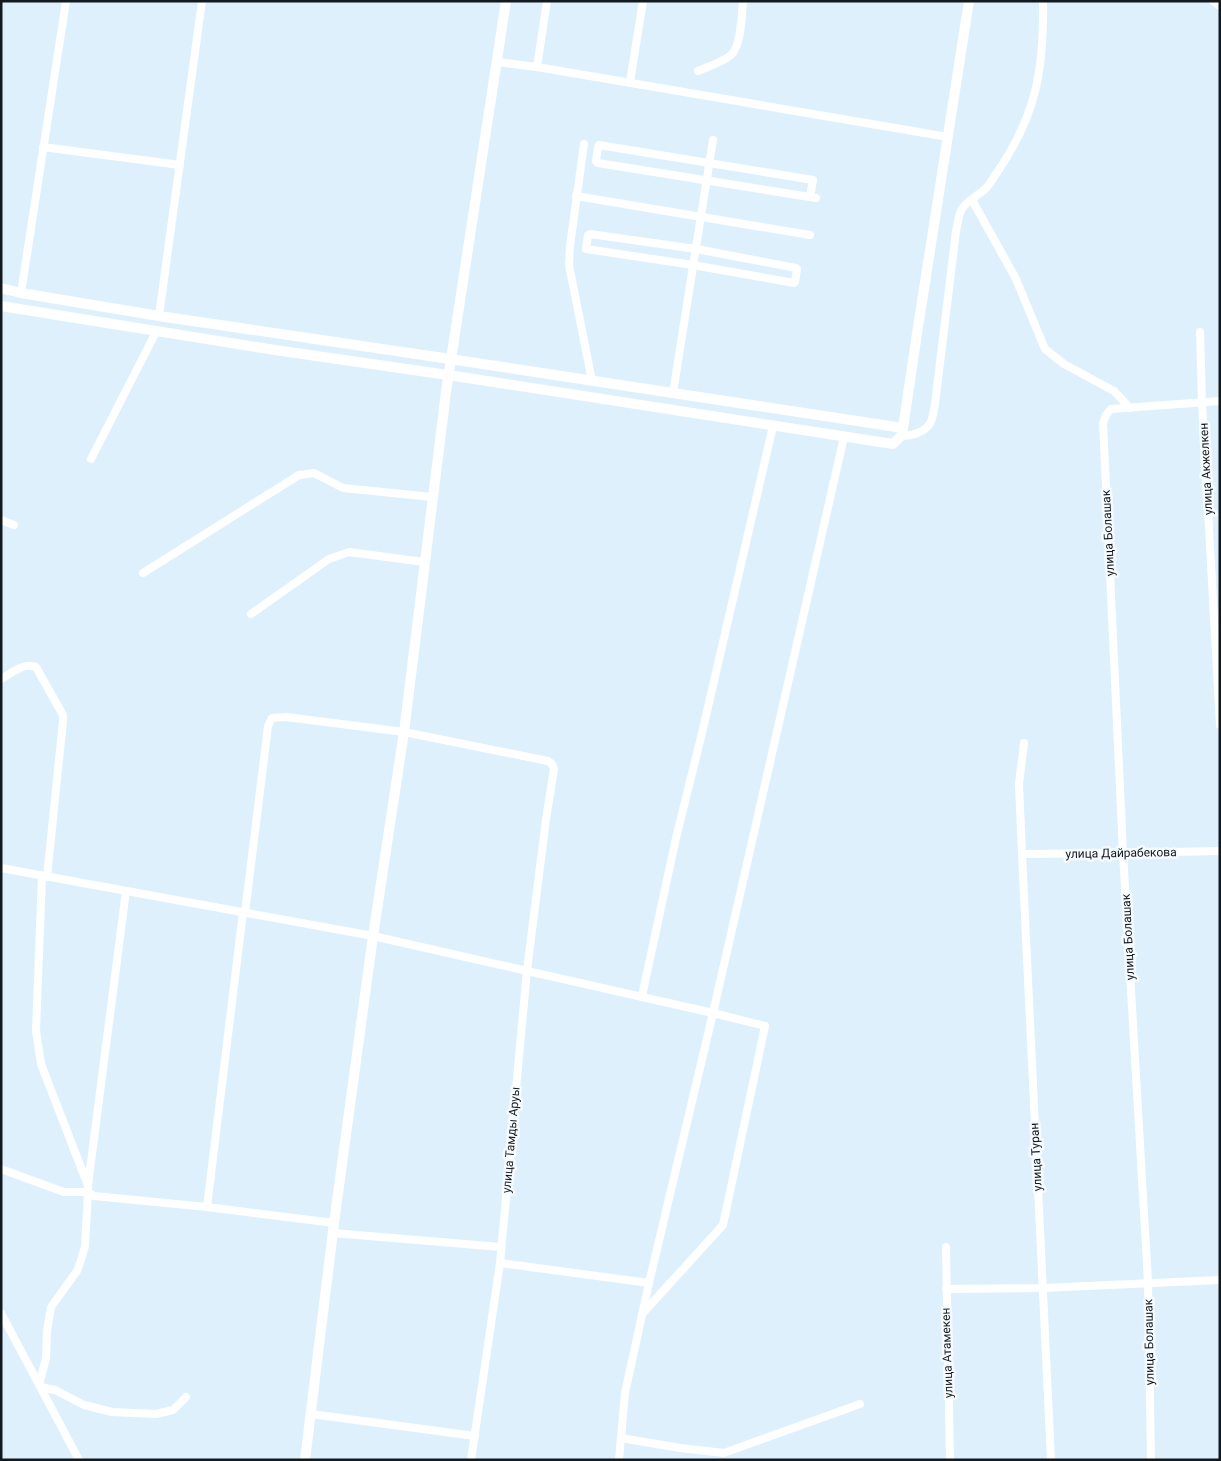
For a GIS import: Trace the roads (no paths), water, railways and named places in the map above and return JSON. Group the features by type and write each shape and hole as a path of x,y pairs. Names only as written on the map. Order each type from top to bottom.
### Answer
{"street":[{"path":"21,293 66,1"},
{"path":"159,316 202,1"},
{"path":"305,1460 373,936 404,732 450,358 506,1"},
{"path":"537,67 547,1"},
{"path":"630,82 643,1"},
{"path":"698,71 731,56 735,50 743,1"},
{"path":"1,306 156,332 893,444 903,432 969,1"},
{"path":"1,288 159,316 450,358 673,393 903,432 908,436 929,425 935,404 960,211 965,204 988,186 1004,162 1021,133 1033,101 1040,70 1044,37 1043,1"},
{"path":"1213,1 1220,6"},
{"path":"497,62 630,82 948,136"},
{"path":"673,393 713,140"},
{"path":"584,144 576,196 569,266 592,381"},
{"path":"599,145 709,164 813,180 813,197 598,163 596,161 599,145"},
{"path":"43,147 180,165"},
{"path":"576,196 810,235"},
{"path":"972,200 1014,277 1045,349 1064,364 1114,390 1130,408 1220,402"},
{"path":"590,234 696,249 796,268 795,282 586,248 588,235 590,234"},
{"path":"91,459 156,332"},
{"name":"улица Акжелкен","path":"1200,332 1202,402 1220,725"},
{"path":"432,373 442,382 446,392"},
{"path":"446,392 449,385 463,378"},
{"name":"улица Болашак","path":"1130,408 1111,409 1103,423 1123,853 1148,1282 1151,1460"},
{"path":"642,996 676,838 773,426"},
{"path":"619,1460 624,1393 713,1013 844,437"},
{"path":"143,574 298,475 314,473 343,488 432,497"},
{"path":"1,520 14,525"},
{"path":"251,614 337,555 349,552 424,562"},
{"path":"1,679 30,664 36,667 62,715 63,721 45,877 36,1031 41,1064 88,1189 94,1196 207,1208 334,1228 501,1247"},
{"name":"улица Тамды Аруы","path":"244,912 268,726 272,718 286,717 404,732 548,761 552,764 554,769 527,970 500,1263 471,1460"},
{"name":"улица Туран","path":"1024,743 1019,784 1051,1460"},
{"name":"улица Дайрабекова","path":"1022,854 1220,850"},
{"path":"1,868 373,936 642,996 765,1026 722,1225 642,1314"},
{"path":"40,1386 46,1358 50,1307 77,1271 85,1246 88,1189 126,890"},
{"path":"207,1208 244,912"},
{"path":"1,1169 64,1192 88,1189"},
{"name":"улица Атамекен","path":"946,1247 950,1460"},
{"path":"500,1263 649,1283"},
{"path":"946,1289 1043,1288 1220,1280"},
{"path":"1,1312 79,1460"},
{"path":"40,1386 55,1390 84,1406 112,1412 156,1414 173,1410 186,1397"},
{"path":"621,1438 680,1448 724,1452 860,1404"},
{"path":"311,1414 475,1436"}]}
